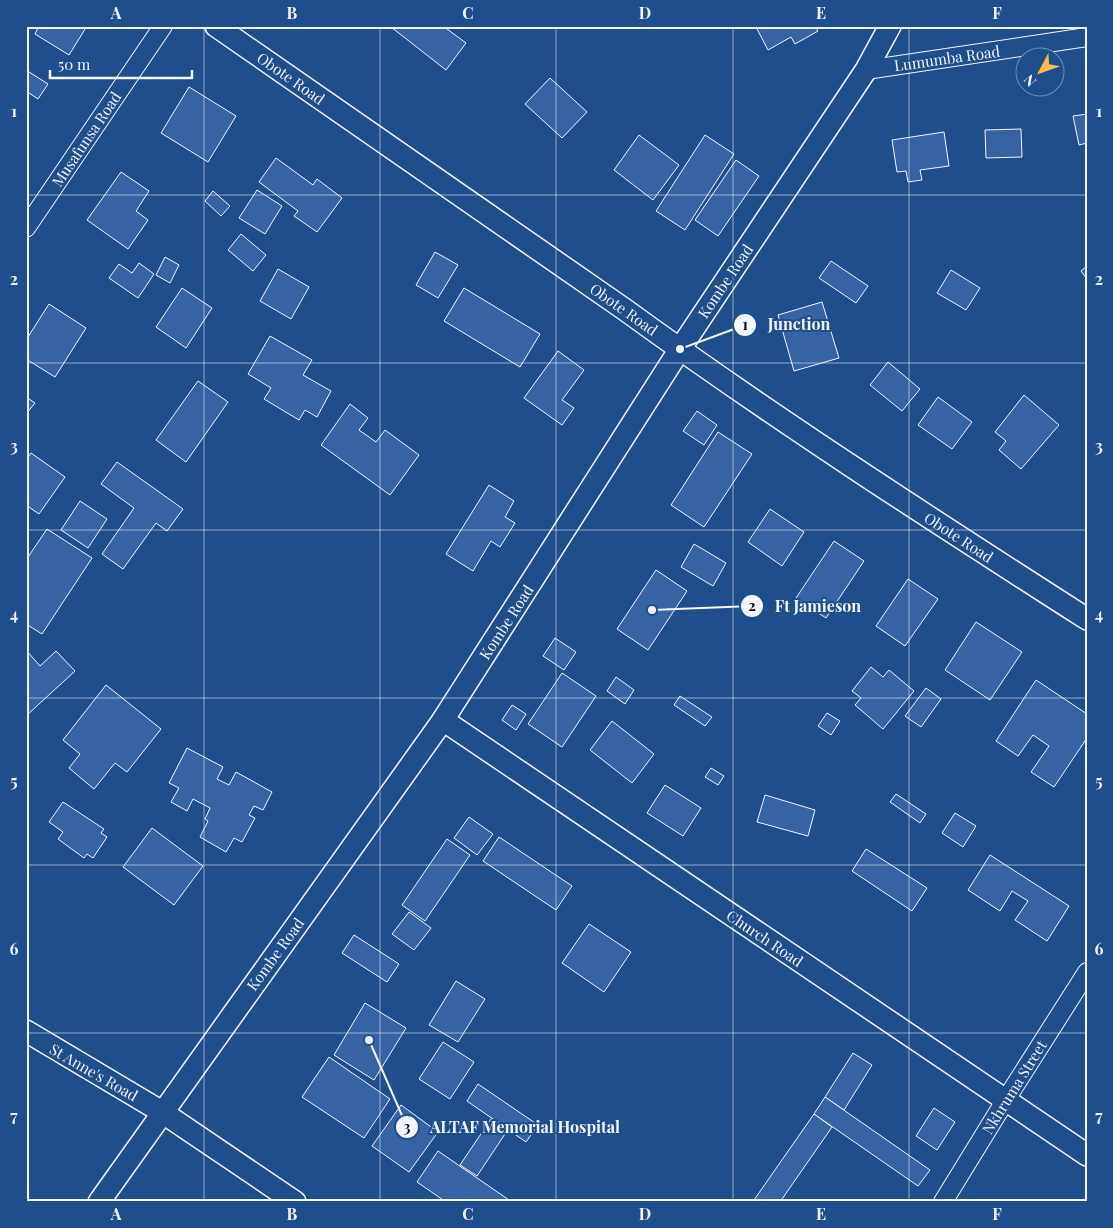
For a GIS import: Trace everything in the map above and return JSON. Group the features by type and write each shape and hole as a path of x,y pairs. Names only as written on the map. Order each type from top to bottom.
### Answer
{"street":[{"name":"Musafunsa Road","path":"26,228 162,26"},
{"name":"Obote Road","path":"216,26 680,349 912,506 1087,619"},
{"name":"Kombe Road","path":"98,1202 443,720 680,349 866,70 890,26"},
{"name":"Lumumba Road","path":"866,70 1087,37"},
{"name":"Church Road","path":"443,720 1087,1155"},
{"name":"Nkhruma Street","path":"943,1202 1087,972"},
{"name":"St Anne's Road","path":"26,1031 162,1112 295,1202"}],"building":[{"path":"39,26 87,26 69,55 35,34"},
{"path":"392,26 443,26 466,43 446,70"},
{"path":"815,26 818,31 795,44 791,37 768,50 756,27"},
{"path":"26,70 48,84 38,99 26,91"},
{"path":"550,78 587,112 562,138 525,104"},
{"path":"189,87 236,116 208,162 161,133"},
{"path":"1087,114 1087,143 1079,145 1073,116"},
{"path":"1021,129 1022,157 986,158 985,130"},
{"path":"944,132 949,166 920,170 922,180 908,182 906,171 897,172 892,140"},
{"path":"639,135 679,165 653,200 614,170"},
{"path":"705,135 734,154 685,230 656,211"},
{"path":"276,158 313,185 317,179 342,198 317,232 294,216 298,211 259,182"},
{"path":"736,160 759,176 718,236 695,220"},
{"path":"121,172 149,191 136,211 148,220 128,249 87,220"},
{"path":"257,190 282,206 265,234 239,218"},
{"path":"213,191 230,206 221,216 205,201"},
{"path":"241,234 266,255 253,271 228,250"},
{"path":"435,252 458,265 438,298 416,285"},
{"path":"165,257 179,265 170,283 156,275"},
{"path":"831,261 868,286 856,303 819,278"},
{"path":"139,263 154,274 138,298 109,278 119,264 132,273"},
{"path":"1087,266 1087,279 1081,271"},
{"path":"278,269 309,287 291,319 260,301"},
{"path":"951,270 980,288 966,310 937,293"},
{"path":"182,288 212,308 186,348 156,327"},
{"path":"464,288 540,334 520,367 444,321"},
{"path":"822,302 839,358 794,371 778,315"},
{"path":"49,304 86,328 55,377 26,359 26,340"},
{"path":"270,336 312,360 303,375 331,391 317,417 305,410 299,420 264,399 271,388 248,374"},
{"path":"558,351 584,370 562,400 574,408 562,425 524,398"},
{"path":"888,362 920,389 902,411 870,385"},
{"path":"198,381 228,402 186,462 156,440"},
{"path":"1024,395 1059,425 1021,469 999,450 1006,441 995,432"},
{"path":"26,397 35,403 26,414"},
{"path":"938,397 972,422 952,449 918,425"},
{"path":"350,404 368,418 359,430 376,442 385,430 419,455 390,495 321,445"},
{"path":"697,411 717,425 704,445 683,431"},
{"path":"718,432 752,454 704,527 671,505"},
{"path":"31,453 65,477 39,514 26,505 26,460"},
{"path":"117,462 183,509 167,531 156,523 123,569 102,554 134,508 101,484"},
{"path":"489,485 514,501 505,517 515,523 500,547 491,541 473,571 446,554"},
{"path":"80,501 107,519 88,548 61,530"},
{"path":"770,509 804,532 782,566 748,542"},
{"path":"47,529 92,558 42,634 26,624 26,560"},
{"path":"834,541 864,561 826,618 796,598"},
{"path":"694,544 726,563 713,586 681,567"},
{"path":"656,570 687,591 648,650 617,629"},
{"path":"908,579 938,599 905,646 876,626"},
{"path":"976,622 1022,652 990,700 945,670"},
{"path":"555,638 576,652 564,670 543,656"},
{"path":"26,650 40,666 56,651 75,671 26,716"},
{"path":"871,667 883,677 889,670 914,691 883,729 855,705 861,698 852,691"},
{"path":"562,673 596,696 562,747 528,724"},
{"path":"616,677 634,690 625,704 607,691"},
{"path":"1036,680 1087,714 1087,738 1054,787 1031,772 1049,746 1033,735 1018,756 996,741"},
{"path":"106,685 161,729 127,772 115,763 94,789 69,768 80,754 63,740"},
{"path":"926,688 941,699 921,727 905,716"},
{"path":"680,696 712,717 705,726 674,705"},
{"path":"512,705 526,714 516,730 502,720"},
{"path":"827,713 840,721 831,735 818,726"},
{"path":"612,721 654,754 632,783 590,750"},
{"path":"187,748 223,767 217,779 229,785 236,772 272,792 263,810 254,806 249,815 255,818 242,842 234,838 226,852 200,837 208,821 205,819 210,808 193,799 187,811 171,802 179,788 169,783"},
{"path":"711,768 724,776 718,785 705,777"},
{"path":"665,785 701,808 683,836 647,813"},
{"path":"896,794 926,814 920,823 890,802"},
{"path":"765,795 815,810 808,836 757,822"},
{"path":"63,802 104,829 101,833 107,837 93,858 87,854 84,858 58,839 63,832 49,822"},
{"path":"955,813 976,826 963,847 942,833"},
{"path":"469,817 493,834 477,855 454,838"},
{"path":"152,828 203,866 174,905 123,867"},
{"path":"499,837 572,886 556,910 483,861"},
{"path":"447,839 470,855 425,921 402,905"},
{"path":"866,849 927,888 912,911 852,871"},
{"path":"990,855 1069,906 1047,941 1015,920 1028,901 1012,891 1000,911 968,890"},
{"path":"409,912 431,928 414,950 392,934"},
{"path":"589,924 631,952 604,992 562,963"},
{"path":"354,935 399,964 387,982 342,953"},
{"path":"456,981 485,999 458,1042 429,1025"},
{"path":"365,1003 406,1028 374,1080 334,1055"},
{"path":"443,1042 474,1062 450,1099 419,1079"},
{"path":"853,1053 872,1065 844,1110 825,1097"},
{"path":"329,1057 390,1099 364,1138 302,1097"},
{"path":"478,1084 538,1125 526,1142 467,1101"},
{"path":"825,1097 930,1170 918,1186 814,1114"},
{"path":"401,1105 438,1132 409,1172 372,1146"},
{"path":"934,1108 955,1122 937,1150 916,1136"},
{"path":"814,1114 832,1127 780,1202 757,1202 754,1200"},
{"path":"491,1119 507,1131 477,1176 460,1165"},
{"path":"438,1151 509,1200 508,1202 446,1202 417,1182"}],"place":[{"name":"Junction","path":"680,349"},
{"name":"Ft Jamieson","path":"652,610"},
{"name":"ALTAF Memorial Hospital","path":"369,1040"}]}
